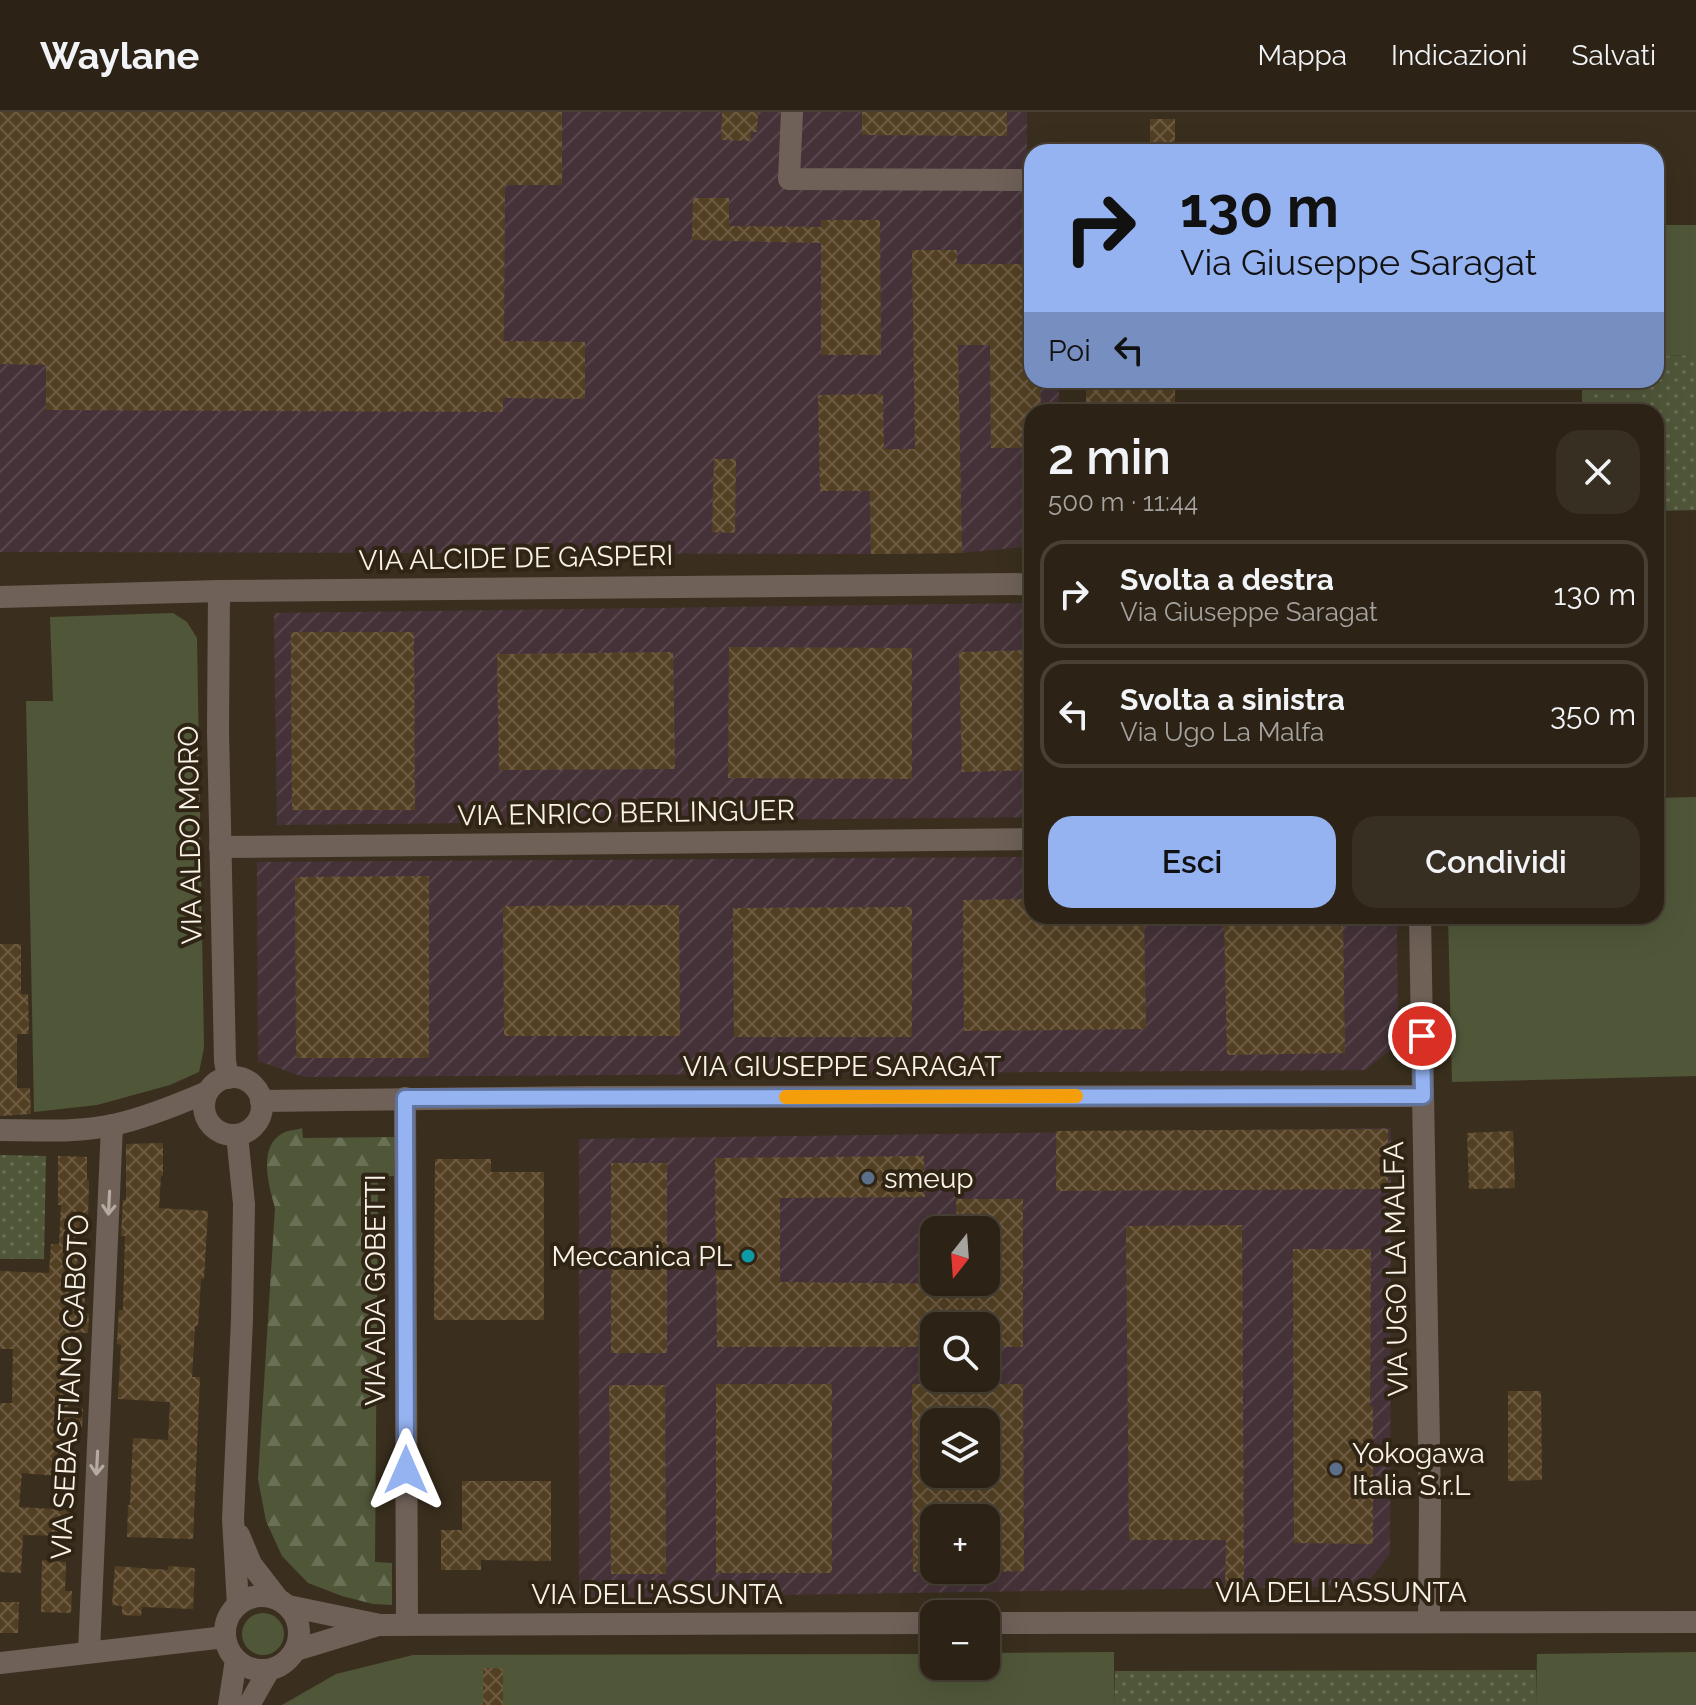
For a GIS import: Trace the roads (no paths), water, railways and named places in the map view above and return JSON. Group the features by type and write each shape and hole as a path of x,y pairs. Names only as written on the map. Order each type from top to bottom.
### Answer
{"street":[{"path":"792,112 789,179 1024,180"},
{"name":"VIA ALCIDE DE GASPERI","path":"0,597 219,591 1024,584"},
{"name":"VIA ALDO MORO","path":"219,591 220,847 225,1061 228,1078"},
{"name":"VIA ENRICO BERLINGUER","path":"220,847 1024,839"},
{"name":"VIA UGO LA MALFA","path":"1420,924 1430,1504 1429,1621"},
{"path":"0,1130 84,1129 112,1125 163,1110 207,1092 220,1080 228,1078 246,1081 253,1086 259,1093 262,1111 253,1127 246,1132 227,1135 211,1126 206,1117 204,1101 207,1092"},
{"name":"VIA GIUSEPPE SARAGAT","path":"261,1101 1423,1096"},
{"name":"VIA ADA GOBETTI","path":"405,1098 407,1625"},
{"path":"163,1110 206,1117"},
{"name":"VIA SEBASTIANO CABOTO","path":"89,1652 112,1125"},
{"path":"237,1135 244,1204 233,1519 238,1605"},
{"path":"233,1519 251,1564 295,1615 300,1639 289,1660 280,1666 269,1670 245,1667 236,1660 225,1637 230,1614 250,1598 264,1595 283,1602"},
{"name":"VIA DELL'ASSUNTA","path":"283,1602 380,1625 920,1623"},
{"name":"VIA DELL'ASSUNTA","path":"1000,1623 1696,1622"},
{"name":"VIA DELL'ASSUNTA","path":"296,1650 380,1625"},
{"path":"0,1663 225,1637"},
{"path":"229,1705 236,1660"},
{"path":"249,1705 269,1670"}],"place":[{"name":"smeup","path":"868,1178"},
{"name":"Meccanica PL","path":"748,1256"},
{"name":"Yokogawa Italia S.r.L","path":"1336,1469"}]}
